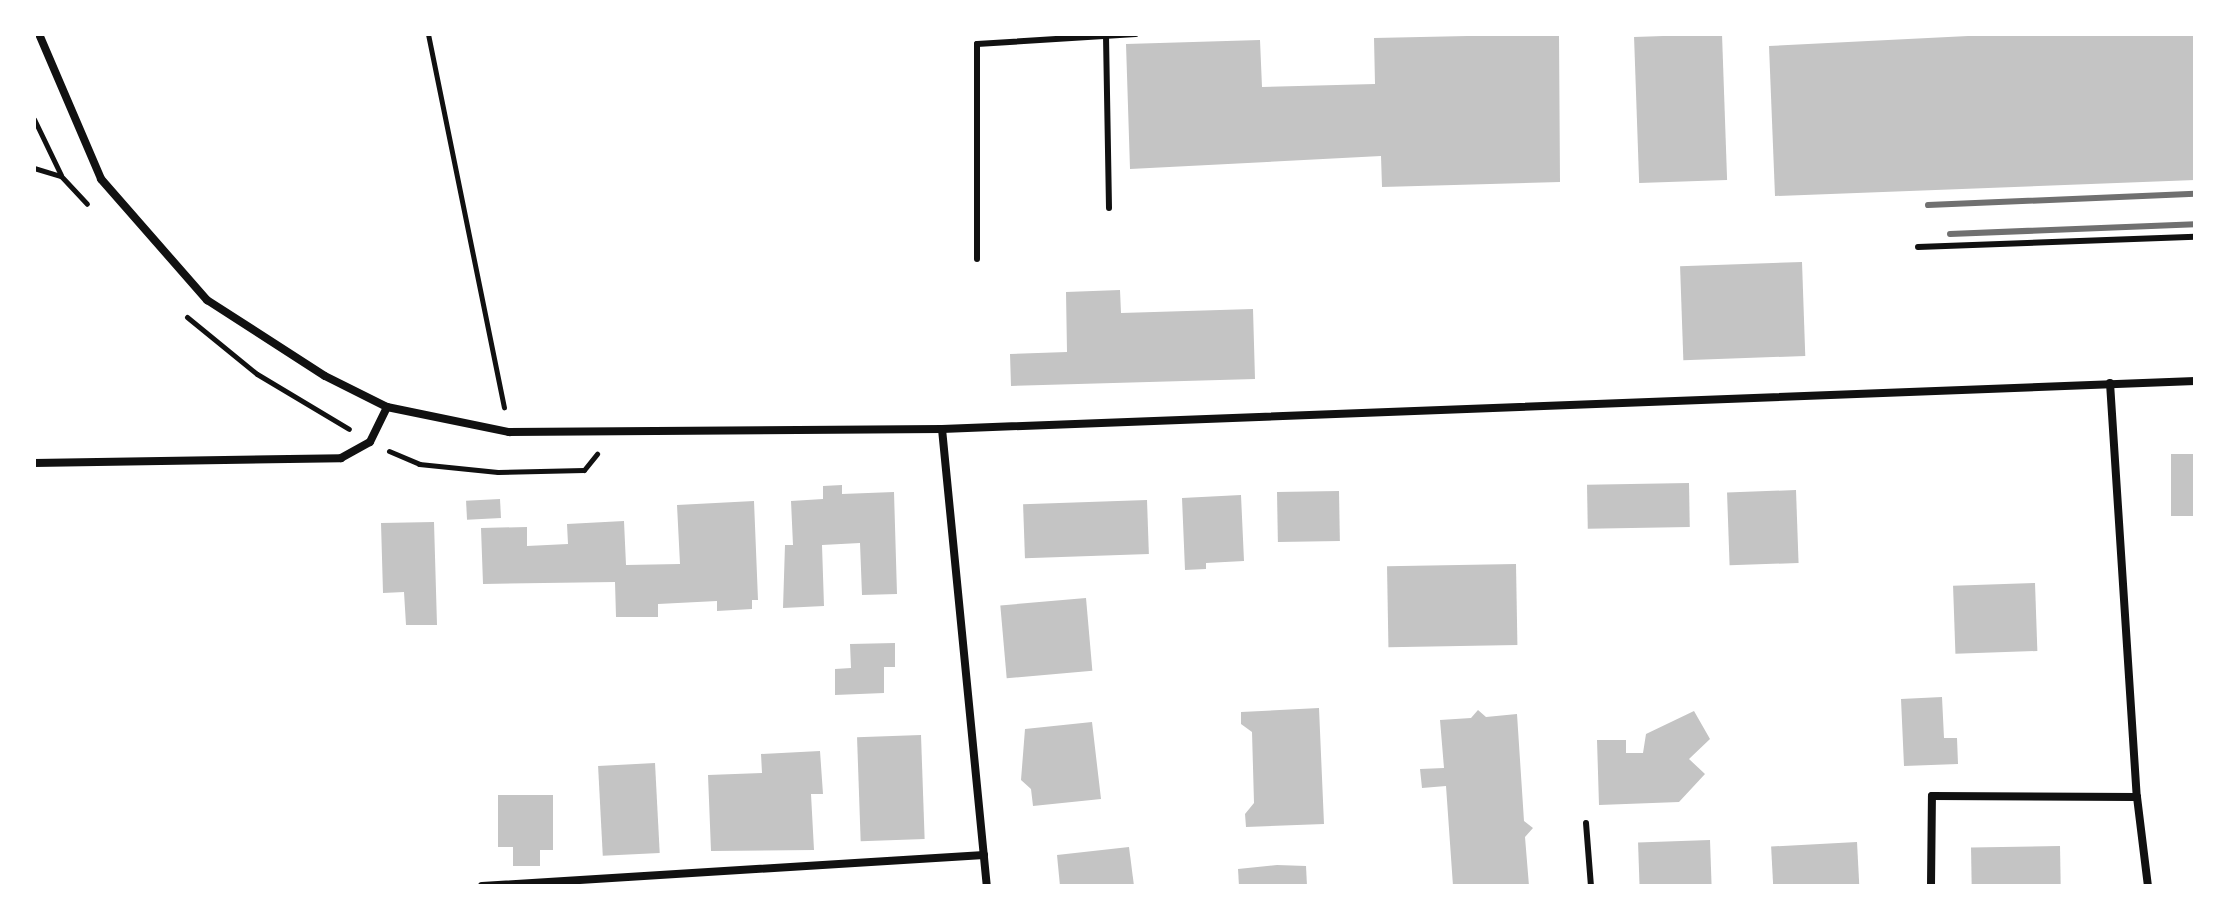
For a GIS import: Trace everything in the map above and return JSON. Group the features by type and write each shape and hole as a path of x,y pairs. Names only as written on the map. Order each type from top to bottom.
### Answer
{"street":[{"path":"39,34 101,179 207,300 325,376 387,407 509,432 942,429 2195,381"},
{"path":"2110,383 2137,797 2148,886"},
{"path":"34,463 341,458 370,442 387,407"},
{"path":"942,429 987,886"},
{"path":"1931,886 1932,796 2137,797"},
{"path":"482,886 984,855"}],"lane":[{"path":"977,259 977,44 1136,34"},
{"path":"1106,36 1109,208"},
{"path":"1918,247 2195,237"},
{"path":"1586,823 1591,886"}],"path":[{"path":"428,34 509,432"},
{"path":"34,119 61,176"}],"building":[{"path":"1559,34 1560,182 1382,187 1381,156 1130,169 1126,44 1260,40 1262,87 1375,84 1374,38"},
{"path":"1722,34 1727,180 1639,183 1634,37"},
{"path":"2008,34 2195,34 2195,180 1775,196 1769,46"},
{"path":"1802,262 1805,356 1683,360 1680,266"},
{"path":"1120,290 1121,313 1253,309 1255,379 1011,386 1010,354 1067,352 1066,292"},
{"path":"2171,454 2195,454 2195,516 2171,516"},
{"path":"1689,483 1690,527 1588,529 1587,485"},
{"path":"842,485 842,494 894,492 897,594 862,595 860,543 822,545 824,606 783,608 785,545 793,545 791,501 823,499 823,486"},
{"path":"1796,490 1799,563 1730,565 1727,492"},
{"path":"1339,491 1340,541 1278,542 1277,492"},
{"path":"1241,495 1244,561 1206,563 1206,569 1185,570 1182,498"},
{"path":"500,499 501,518 467,520 466,501"},
{"path":"1147,500 1149,554 1025,558 1023,504"},
{"path":"754,501 758,600 752,600 752,609 717,611 717,601 658,604 658,617 616,617 615,582 483,584 481,528 527,527 527,546 568,544 567,524 624,521 626,565 680,564 677,505"},
{"path":"434,522 437,625 406,625 404,592 383,593 381,523"},
{"path":"1516,564 1517,645 1388,647 1387,566"},
{"path":"2035,583 2037,651 1955,654 1953,586"},
{"path":"1086,598 1092,671 1007,678 1000,605"},
{"path":"895,643 895,667 884,667 884,693 835,695 835,669 851,668 850,644"},
{"path":"1942,697 1944,738 1957,738 1958,764 1904,766 1901,699"},
{"path":"1319,708 1324,824 1246,827 1245,814 1254,803 1252,732 1241,724 1241,712"},
{"path":"1478,710 1486,717 1517,714 1524,821 1533,828 1525,837 1529,886 1453,886 1446,786 1422,788 1420,769 1444,768 1440,720 1471,718"},
{"path":"1694,711 1710,739 1689,759 1705,774 1679,802 1599,805 1597,740 1626,740 1626,753 1643,753 1646,734"},
{"path":"1092,722 1101,799 1033,806 1031,789 1021,780 1025,729"},
{"path":"921,735 925,839 861,841 857,737"},
{"path":"820,751 823,794 811,794 814,850 711,851 708,775 762,773 761,754"},
{"path":"655,763 660,853 603,856 598,766"},
{"path":"498,795 553,795 553,850 540,850 540,866 513,866 513,847 498,847"},
{"path":"1710,840 1712,886 1640,886 1638,843"},
{"path":"1857,842 1859,886 1773,886 1771,847"},
{"path":"2060,846 2061,886 1972,886 1971,848"},
{"path":"1129,847 1134,886 1060,886 1057,855"},
{"path":"1306,866 1307,886 1239,886 1238,869"}],"railway":[{"path":"1928,205 2195,194"},
{"path":"1950,234 2195,224"}]}
